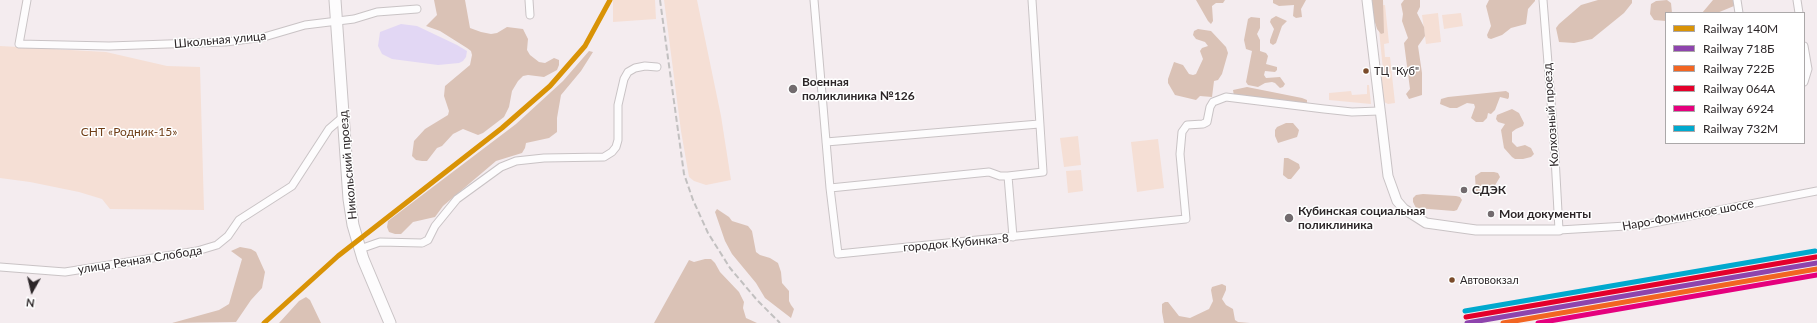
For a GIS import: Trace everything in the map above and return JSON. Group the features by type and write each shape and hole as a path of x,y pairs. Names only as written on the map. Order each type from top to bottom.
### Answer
{"main road":[{"name":"Никольский проезд","path":"335,0 349,199 353,225 360,249 390,323"}],"street":[{"name":"Школьная улица","path":"27,0 19,44 109,46 226,42 264,38 305,25 354,19 377,12 417,9"},
{"path":"529,0 530,15"},
{"name":"городок Кубинка-8","path":"814,0 830,188 838,254 1186,219 1180,154 1182,132 1187,124 1203,124 1208,122 1210,107 1213,102 1219,98 1226,97 1352,112 1379,111"},
{"path":"830,188 989,172 1000,176 1008,176 1043,172 1032,0"},
{"path":"1367,0 1379,111 1388,176 1397,201 1404,209 1426,223 1476,230 1559,230"},
{"name":"Колхозный проезд","path":"1543,0 1554,138 1559,230"},
{"path":"1737,0 1739,12"},
{"path":"1796,0 1799,12"},
{"path":"1805,52 1808,69 1805,79"},
{"path":"360,249 380,242 422,243 428,240 435,226 457,199 500,167 516,161 544,158 604,157 612,152 616,147 618,140 618,105 624,79 628,72 635,68 645,66 657,67"},
{"name":"улица Речная Слобода","path":"0,267 65,272 196,251 217,245 228,236 239,220 292,186 328,129 343,117"},
{"path":"826,142 1039,124"},
{"path":"1008,176 1014,237"},
{"name":"Наро-Фоминское шоссе","path":"1559,230 1643,225 1817,191"}],"green space":[{"path":"613,0 655,0 656,19 613,22"},
{"path":"664,0 697,0 721,116 731,180 706,185 694,181 689,177 681,131"},
{"path":"1385,5 1389,43 1384,44 1385,57 1390,57 1395,103 1388,104 1384,102 1382,94 1379,71 1383,70 1377,10 1373,6"},
{"path":"1438,13 1441,42 1426,44 1422,15"},
{"path":"1461,13 1463,26 1444,29 1442,15"},
{"name":"СНТ «Родник-15»","path":"0,46 106,52 167,66 200,67 204,210 110,209 102,199 79,192 30,182 0,178"},
{"path":"1367,85 1369,85 1371,104 1329,100 1329,93 1351,91 1352,95 1367,94"},
{"path":"1078,136 1081,165 1064,167 1060,138"},
{"path":"1158,139 1164,188 1137,192 1131,142"},
{"path":"1081,170 1083,191 1068,193 1066,171"}],"shaded area":[{"path":"434,0 465,0 470,28 481,32 491,34 497,33 507,27 523,29 528,39 527,50 530,55 539,62 545,63 554,58 559,60 559,65 557,70 544,77 528,75 523,76 512,91 509,107 504,117 483,133 478,135 463,129 453,134 442,146 437,148 427,161 422,161 416,160 412,156 414,141 425,129 448,115 449,111 444,96 445,86 470,65 472,55 471,51 467,48 440,31 426,26 437,15"},
{"path":"1196,0 1225,0 1223,3 1216,3 1212,6 1213,21 1211,24"},
{"path":"1273,0 1306,0 1301,9 1302,17 1296,18 1293,16 1294,5 1279,6 1273,3"},
{"path":"1372,0 1383,0 1384,33 1381,34 1377,29 1373,16"},
{"path":"1404,0 1420,0 1420,7 1417,13 1424,27 1425,36 1418,46 1422,73 1422,95 1409,99 1406,94 1410,89 1404,43 1408,38 1402,21 1403,14 1401,4"},
{"path":"1489,0 1535,1 1528,9 1526,24 1511,28 1502,35 1491,39 1488,38 1487,35 1491,26 1486,6"},
{"path":"1598,0 1632,0 1632,3 1624,13 1592,39 1574,43 1559,42 1556,28 1559,24 1581,5"},
{"path":"1667,0 1671,3 1672,12 1665,12 1665,21 1654,20 1650,14 1651,4 1656,1"},
{"path":"1713,0 1736,1 1734,6 1719,12 1703,12"},
{"path":"1276,16 1287,21 1282,26 1276,43 1273,45 1270,43 1270,40 1274,29 1270,22 1271,19"},
{"path":"1251,17 1260,18 1260,28 1257,34 1260,40 1260,51 1266,53 1268,56 1266,64 1277,67 1275,72 1265,71 1264,75 1266,78 1280,77 1285,84 1283,87 1280,88 1272,82 1265,83 1258,87 1248,85 1246,82 1252,51 1246,49 1244,40 1248,19"},
{"path":"401,24 417,26 457,45 467,51 466,57 459,63 438,65 392,59 382,54 378,46 380,32"},
{"path":"1198,29 1211,31 1226,47 1228,53 1222,74 1218,80 1214,81 1212,97 1200,96 1196,100 1175,95 1168,83 1168,79 1174,62 1183,65 1189,74 1196,74 1203,59 1200,51 1202,48 1208,46 1205,42 1196,39 1193,35 1194,31"},
{"path":"589,51 593,52 581,71 561,95 557,118 557,132 549,138 526,143 522,153 496,161 443,206 435,217 413,222 401,234 389,232 387,227 388,221 516,124 563,81"},
{"path":"1247,87 1302,98 1307,100 1307,104 1234,96 1233,90"},
{"path":"1506,91 1509,93 1508,99 1500,97 1495,110 1491,114 1488,113 1487,118 1483,122 1476,122 1471,118 1475,107 1474,104 1467,103 1457,108 1450,108 1440,104 1441,99 1448,97"},
{"path":"1512,109 1519,113 1524,123 1523,126 1512,132 1512,142 1517,147 1525,145 1531,148 1534,154 1531,157 1515,159 1504,148 1501,130 1505,124 1498,122 1496,119 1497,115"},
{"path":"1286,123 1293,123 1299,130 1297,137 1278,143 1275,136 1275,130 1277,127"},
{"path":"1284,158 1288,158 1299,164 1300,168 1291,179 1288,179 1283,175"},
{"path":"1481,172 1498,173 1500,177 1491,192 1481,197 1476,193 1475,176"},
{"path":"1416,195 1456,196 1460,197 1462,200 1457,210 1454,211 1416,208 1413,198"},
{"path":"717,209 729,217 732,221 748,226 752,231 756,252 778,263 782,283 789,291 789,301 794,309 791,318 765,298 756,283 732,254 725,241 715,212"},
{"path":"240,247 251,249 256,252 265,272 262,288 251,300 236,322 172,323 219,310 229,304 242,259 231,251"},
{"path":"711,259 720,272 739,292 744,302 743,308 746,318 757,323 654,323 689,260 694,262"},
{"path":"1222,284 1226,286 1226,290 1222,299 1226,305 1233,309 1235,320 1238,322 1250,323 1164,323 1162,304 1168,302 1179,316 1190,318 1209,309 1213,301 1211,290 1212,287"},
{"path":"306,297 310,300 321,323 279,323 299,301"}],"railway":[{"path":"660,0 684,174 693,200 708,233 730,268 757,300 780,323"}],"rail line":[{"name":"140М","path":"264,323 338,256 502,128 550,86 585,46 610,0"},
{"name":"732М","path":"1465,311 1815,251"},
{"name":"064А","path":"1466,317 1816,257"},
{"name":"718Б","path":"1467,323 1817,263"},
{"name":"722Б","path":"1503,323 1817,269"},
{"name":"6924","path":"1538,323 1817,275"}],"place":[{"name":"ТЦ \"Куб\"","path":"1366,71"},
{"name":"Военная поликлиника №126","path":"793,89"},
{"name":"СДЭК","path":"1464,190"},
{"name":"Мои документы","path":"1491,214"},
{"name":"Кубинская социальная поликлиника","path":"1289,218"},
{"name":"Автовокзал","path":"1452,280"}]}
